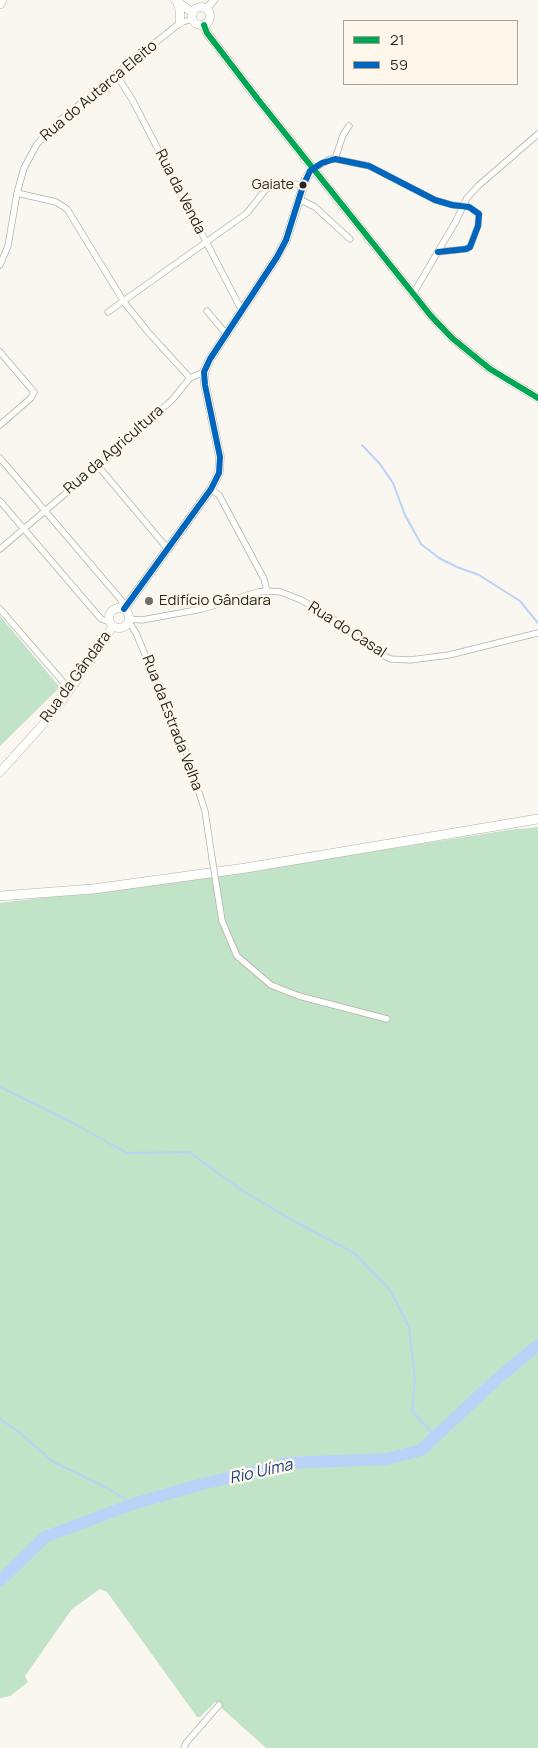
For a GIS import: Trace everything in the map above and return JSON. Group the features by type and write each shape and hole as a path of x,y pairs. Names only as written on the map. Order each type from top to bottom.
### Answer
{"main road":[{"path":"0,4 2,0"},
{"path":"176,1 192,16 198,25 204,25 208,22 210,16 206,9 198,8 192,16"},
{"path":"176,1 180,10 180,23"},
{"path":"204,25 207,33 430,316 452,338 490,369 538,398"},
{"path":"204,372 210,359 286,240 306,178 313,168"},
{"name":"Rua da Gândara","path":"0,772 46,721 70,690 111,624 110,612 115,608 123,608 211,489 219,473 220,457 204,372"},
{"path":"123,608 128,613 129,621"},
{"name":"Rua da Gândara","path":"111,624 122,628 129,621"},
{"path":"0,896 93,890 236,870 538,819"}],"street":[{"path":"206,9 214,0"},
{"name":"Rua do Autarca Eleito","path":"0,265 10,238 17,193 29,156 42,138 58,122 116,74 180,23 192,16"},
{"name":"Rua da Venda","path":"116,74 242,311"},
{"path":"334,159 343,135 349,126"},
{"path":"413,294 467,198 478,186 538,134"},
{"path":"313,168 334,159 369,166 435,200 464,206 479,214 478,226 470,247 438,252"},
{"path":"108,312 248,213 266,189 291,183 303,186"},
{"path":"17,193 56,202 67,209 124,302 148,332 190,378"},
{"path":"299,199 315,207 350,239"},
{"path":"207,311 227,335"},
{"path":"0,352 34,392 31,398 0,425"},
{"name":"Rua da Agricultura","path":"0,549 172,400 190,378 204,372"},
{"path":"0,458 122,601 123,608"},
{"path":"98,466 167,548"},
{"path":"211,489 219,495 264,579 267,591"},
{"path":"0,501 101,619 111,624"},
{"name":"Rua do Casal","path":"129,621 202,610 258,592 267,591 281,592 301,600 332,618 377,653 391,658 410,660 449,655 538,633"},
{"path":"0,609 70,690"},
{"name":"Rua da Estrada Velha","path":"129,621 136,633 185,749 205,811 222,921 237,956 271,985 299,996 387,1019"},
{"path":"184,1748 186,1743 219,1705"}],"green space":[{"path":"0,616 59,688 0,746"},
{"path":"538,827 538,1748 266,1748 215,1702 200,1717 197,1717 107,1592 100,1589 72,1609 25,1676 28,1682 10,1696 0,1698 0,903 210,877"}],"waterway":[{"path":"362,445 380,464 393,483 405,515 421,544 439,558 479,575 520,601 538,623"},
{"path":"0,1087 71,1122 127,1153 189,1152 243,1191 354,1253 390,1290 409,1327 415,1379 412,1411 435,1436"},
{"name":"Rio Uíma","path":"0,1581 45,1537 133,1504 288,1463 387,1459 421,1450 497,1379 538,1345"},
{"path":"0,1419 20,1433 52,1461 107,1488 133,1504"}],"transit line":[{"name":"21","path":"204,25 207,33 260,102 431,316 452,338 490,369 538,398"},
{"name":"59","path":"124,609 211,489 219,473 220,457 204,372 210,359 277,257 286,240 303,186 310,171 322,163 335,159 369,166 435,200 469,207 479,214 478,226 470,247 438,252"}],"place":[{"name":"Gaiate","path":"303,185"},
{"name":"Edifício Gândara","path":"149,601"}]}
